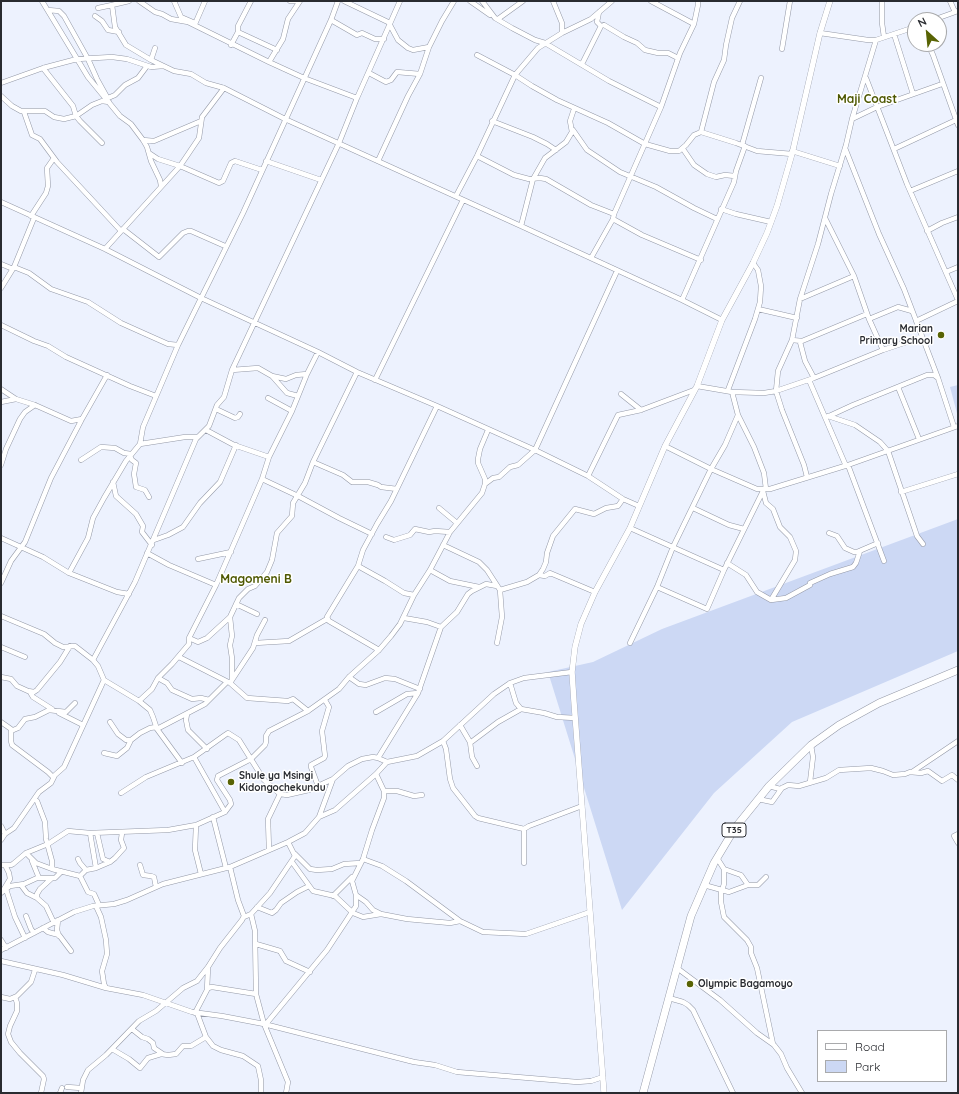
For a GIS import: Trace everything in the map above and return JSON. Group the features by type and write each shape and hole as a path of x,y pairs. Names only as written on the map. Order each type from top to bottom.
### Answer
{"highway":[{"name":"T35","path":"643,1093 691,916 717,858 735,828 769,786 811,745 840,725 879,704 958,670"}],"main road":[{"path":"604,1093 572,672 575,647 581,624 595,592 630,528 665,446 696,388 722,320 753,263 771,222 792,153 820,33 830,1"}],"street":[{"path":"42,1 88,77 108,100"},
{"path":"98,8 129,1"},
{"path":"139,1 155,12 171,19 195,24"},
{"path":"174,1 180,16 232,45 304,78 357,98"},
{"path":"195,24 205,1"},
{"path":"232,45 238,32 238,26 251,1"},
{"path":"290,1 296,1"},
{"path":"269,62 283,39 288,19 300,1"},
{"path":"69,573 88,538 93,518 113,482 140,444 143,427 178,345 225,246 243,213 331,20 338,1"},
{"path":"344,1 390,24 398,40 408,48 413,50 429,47"},
{"path":"93,660 129,594 153,543 197,438 206,430 217,405 224,397 232,370 339,143 357,98 400,1"},
{"path":"378,161 408,96 420,74 429,47 454,1"},
{"path":"470,1 522,33 545,43 609,81 661,107"},
{"path":"482,1 497,18"},
{"path":"497,18 523,1"},
{"path":"553,1 562,23 562,33"},
{"path":"456,196 514,74 538,48 562,33 591,19 612,1"},
{"path":"651,1 694,24"},
{"path":"591,258 613,217 661,107 678,58 694,24 698,1"},
{"path":"701,132 714,82 724,60 732,18 740,1"},
{"path":"782,50 790,1"},
{"path":"882,1 882,23 884,37"},
{"path":"947,15 957,12 950,1"},
{"path":"112,5 115,26 126,46 151,60 174,71 191,74 206,83 224,88 285,119 591,258 722,320"},
{"path":"48,10 59,11 62,14 88,59 97,79 115,111 131,124 143,140 160,180 161,186"},
{"path":"582,64 601,26 597,22 599,12"},
{"path":"95,16 102,21 108,30 119,32"},
{"path":"331,20 357,35 362,33 375,39 384,39"},
{"path":"604,25 637,43 645,50 658,53 668,53 678,58"},
{"path":"820,33 876,40 907,30"},
{"path":"238,32 277,50"},
{"path":"894,34 914,94"},
{"path":"807,477 804,465 776,391 778,371 792,340 800,299 816,251 852,120 866,78 876,40"},
{"path":"151,60 155,48"},
{"path":"932,52 942,84 956,111 956,120 958,125"},
{"path":"477,55 514,74 532,86 574,109 608,123 645,144 670,151 679,151 683,149 694,135 701,132 757,151 792,153 840,166"},
{"path":"1,84 43,68 77,59 112,57 127,59 147,66 164,66"},
{"path":"1,96 12,106 24,112 45,111 54,117 64,119 76,116 97,103 108,100 125,85 138,78 147,66"},
{"path":"43,68 73,106 76,116 96,139 102,142"},
{"path":"369,73 386,82 391,80 397,72 420,74"},
{"path":"682,300 732,187 762,78"},
{"path":"866,78 910,191 958,301 916,321"},
{"path":"852,120 877,107 942,84"},
{"path":"105,249 180,166 198,138 202,117 224,88"},
{"path":"574,109 570,121 573,130 587,150 620,172 656,188 717,219"},
{"path":"24,112 32,135 40,139 54,158 122,230 159,257 183,233 188,231 225,246"},
{"path":"894,149 956,120"},
{"path":"143,140 154,141 201,121"},
{"path":"492,121 533,137 556,150"},
{"path":"521,226 534,179 545,158 566,142 573,130"},
{"path":"665,446 711,469 757,489 764,490 776,488 847,465 956,426 912,310 868,208 845,148"},
{"path":"683,149 694,165 707,174 716,177 725,175 735,176"},
{"path":"149,153 158,159 180,166 219,183 223,181 235,161 262,170"},
{"path":"476,156 514,175 534,179 546,179 642,234 701,260"},
{"path":"1,288 13,268 32,217 48,187 47,170 54,158"},
{"path":"266,162 321,180"},
{"path":"910,191 958,171"},
{"path":"375,380 463,200"},
{"path":"1,202 105,249 201,298 318,352 357,372 535,450 588,476 623,499 639,506"},
{"path":"721,209 771,222"},
{"path":"927,231 958,217"},
{"path":"825,218 854,276 869,319 884,350"},
{"path":"753,263 758,270 761,294 758,309 730,391 738,414 764,473 766,503 773,509 780,527 790,537 796,551 795,560 770,600"},
{"path":"1,264 29,273 51,290 88,302 116,320 168,344 178,345"},
{"path":"946,272 958,267"},
{"path":"485,484 492,478 499,477 510,467 518,465 535,450 617,271"},
{"path":"800,299 854,276"},
{"path":"869,319 898,308 912,310"},
{"path":"758,309 797,318"},
{"path":"792,340 800,342 867,314"},
{"path":"1,325 130,386 156,396"},
{"path":"588,476 618,415 641,410 696,388 764,393 776,391 812,379 884,350 922,337"},
{"path":"800,342 805,361 884,561"},
{"path":"139,701 152,689 158,678 179,657 189,644 189,638 231,552 262,479 269,457 292,411 306,374 318,352"},
{"path":"232,370 257,368 272,376 287,379 294,375 306,374"},
{"path":"189,638 198,642 207,638 230,617 239,598 248,589 255,586 269,568 277,533 291,517 293,503 306,483 313,462 357,372"},
{"path":"1,583 11,561 22,547 51,478 107,375"},
{"path":"827,417 927,375 934,375 938,378"},
{"path":"272,376 287,393 298,396"},
{"path":"898,387 919,439"},
{"path":"1,389 16,399 35,405 71,421 82,419"},
{"path":"621,394 641,410"},
{"path":"268,398 292,411"},
{"path":"1,402 16,399"},
{"path":"1,464 6,449 20,419 25,412 35,405"},
{"path":"255,643 289,641 328,619 358,566 363,550 392,501 437,406"},
{"path":"216,409 235,418 240,414"},
{"path":"630,643 657,587 673,546 711,469 725,445 738,414"},
{"path":"827,417 855,425 880,442 888,451 917,536 923,544"},
{"path":"206,430 236,445 269,457"},
{"path":"25,938 3,892 10,879 6,865 26,853 48,844 68,831 122,833 168,830 196,825 225,812 231,804 217,780 219,775 251,758 265,745 266,736 269,731 308,711 339,689 349,677 392,636 404,618 414,595 430,570 450,532 482,493 485,484 484,475 479,466 478,459 480,449 488,430"},
{"path":"140,444 185,437 197,438"},
{"path":"153,543 183,527 200,503 220,482 236,445"},
{"path":"82,460 101,447 116,448 131,455"},
{"path":"131,455 132,460 136,463 134,474 136,487 145,490 149,497"},
{"path":"313,462 343,476 352,482 367,482 381,487 398,489"},
{"path":"901,492 958,474"},
{"path":"262,479 372,534"},
{"path":"113,482 116,496 135,513 142,526 142,532 153,543"},
{"path":"657,587 707,609 727,563 764,490"},
{"path":"500,590 526,582 538,575 546,562 547,553 552,539 575,509 594,514 606,508 617,506 623,499"},
{"path":"439,508 457,522"},
{"path":"693,508 729,525 744,529"},
{"path":"630,528 724,570"},
{"path":"386,537 394,540 410,535 415,529 429,532 450,532"},
{"path":"829,534 838,536 846,549 855,552 878,544"},
{"path":"1,538 22,547 69,573 118,592 129,594"},
{"path":"443,545 479,562 486,568 500,590 502,617 497,643"},
{"path":"727,563 746,575 757,592 770,600 786,598 830,574 853,567 860,551"},
{"path":"198,559 231,552"},
{"path":"147,553 216,585"},
{"path":"358,566 404,593 414,595"},
{"path":"430,570 450,581 479,588"},
{"path":"538,575 545,576 550,573 595,592"},
{"path":"378,758 419,691 441,627 457,612 468,594 488,584 497,586"},
{"path":"236,604 257,614"},
{"path":"1,616 44,634 55,643 63,647 76,646 98,666 104,680 139,701 151,713 157,728 182,763"},
{"path":"229,682 232,658 230,645 232,636 230,617"},
{"path":"404,618 430,623 441,627"},
{"path":"328,619 379,650"},
{"path":"104,753 117,756 127,748 131,740 144,731 157,728 203,706 229,682 253,648 265,620"},
{"path":"30,692 37,690 60,662 70,646"},
{"path":"1,647 25,657"},
{"path":"179,657 229,682 246,698 288,701 293,699 308,711"},
{"path":"121,792 152,774 194,757 228,733 238,740 264,780 280,794 287,795 309,790 333,779 348,766 362,759 373,757 387,762 417,756 443,740 494,694 510,683 524,678 572,672"},
{"path":"1,677 11,679 19,687 30,692 35,698 53,710 81,724"},
{"path":"349,677 359,684 366,685 385,678 395,679 419,691"},
{"path":"158,678 167,683 172,690 192,699 201,698 209,700"},
{"path":"1,840 5,834 16,825 39,792 51,783 53,777 63,768 68,759 81,724 87,719 104,680"},
{"path":"510,683 516,703 521,709"},
{"path":"376,712 407,694 419,691"},
{"path":"318,786 310,767 325,756 322,730 329,707 325,700"},
{"path":"11,731 18,728 25,718 35,717 47,711 53,710 66,712 75,703"},
{"path":"470,743 498,722 521,709 557,717 575,718"},
{"path":"187,714 186,720 188,730 207,749"},
{"path":"1,722 9,726 11,731 10,741 12,745 53,777"},
{"path":"110,722 118,734 126,740 131,740"},
{"path":"460,725 470,743 472,756 477,766"},
{"path":"443,740 447,752 453,788 478,818 524,829 582,806"},
{"path":"912,772 958,741"},
{"path":"810,782 813,757 811,745"},
{"path":"194,757 225,812"},
{"path":"319,817 335,810 376,774 387,762"},
{"path":"758,799 772,802 783,788 788,785 798,786 826,778 839,770 871,768 897,775 912,772 928,772 942,781 952,775 958,780"},
{"path":"265,1024 328,950 353,913 356,906 356,895 352,883 362,861 372,830 384,802 384,791 376,774"},
{"path":"1,950 74,912 98,905 114,904 156,887 228,867 288,842 305,833 319,817 333,779"},
{"path":"769,786 780,789 783,788"},
{"path":"384,791 396,790 414,796 422,796"},
{"path":"268,850 268,819 280,794"},
{"path":"37,802 45,822 46,839 52,861 52,868"},
{"path":"213,817 244,917"},
{"path":"196,825 194,850 202,874"},
{"path":"1,826 5,834"},
{"path":"524,829 524,864"},
{"path":"90,833 96,868"},
{"path":"97,833 103,859 110,862"},
{"path":"78,859 84,872 110,862 124,848 121,840 122,833"},
{"path":"958,834 954,836 958,843"},
{"path":"288,842 295,854 310,869 332,870 345,864 362,861 379,864 460,920 483,932 526,934 590,912"},
{"path":"26,853 31,860 39,878"},
{"path":"63,1089 81,1090 83,1080 88,1070 139,1021 156,1011 179,991 197,981 244,917 250,914 276,887 292,862 295,854"},
{"path":"717,858 724,869 721,890 721,902 724,917 750,946 773,1044"},
{"path":"31,860 61,872 80,876 88,892 94,894 106,940 107,954 102,972 106,988"},
{"path":"292,862 309,886 316,893 333,896 353,913 365,918 381,914"},
{"path":"140,865 143,875 154,877 156,887"},
{"path":"724,869 741,875 748,885"},
{"path":"37,898 37,894 40,889 61,872"},
{"path":"333,896 355,874"},
{"path":"704,885 729,892 748,885 758,884 766,877"},
{"path":"3,892 10,886 21,885 39,878 52,878"},
{"path":"21,885 27,893 37,898 46,906 56,922 59,936 71,951"},
{"path":"257,907 272,913 281,903 309,886"},
{"path":"356,895 366,902 373,910 381,914 407,919 450,922 460,920"},
{"path":"250,914 255,931 256,944 256,994 265,1024 288,1082 286,1093"},
{"path":"26,916 30,929 34,933"},
{"path":"43,928 48,932 59,936"},
{"path":"1,940 6,948"},
{"path":"256,944 280,951 286,961 310,972"},
{"path":"1,961 35,970 63,975 106,988 142,995 183,1010 265,1024 414,1062 435,1065 457,1072 576,1082 591,1081 603,1077"},
{"path":"208,967 208,988 196,1013 206,1037 213,1046 221,1050 243,1056 258,1066 261,1080 261,1093"},
{"path":"677,968 720,1000 757,1033 773,1044 781,1054 787,1068 802,1093"},
{"path":"1,997 10,999 15,998 31,982 35,970"},
{"path":"208,988 212,987 256,994"},
{"path":"15,998 17,1003 17,1011 8,1034 11,1042 20,1053 43,1076 44,1079 41,1093"},
{"path":"669,998 683,1002 693,1010 733,1093"},
{"path":"132,1029 142,1037 151,1041 154,1048 168,1056 176,1054 183,1046 191,1046 206,1037"},
{"path":"112,1048 140,1068 148,1058 163,1054"}],"green space":[{"path":"958,385 958,417 950,387"},
{"path":"958,519 958,651 792,722 714,793 622,910 548,672 593,662 662,629"}],"place":[{"name":"Marian Primary School","path":"941,335"},
{"name":"Shule ya Msingi Kidongochekundu","path":"231,782"},
{"name":"Olympic Bagamoyo","path":"690,984"}],"district":[{"name":"Maji Coast","path":"867,99"},
{"name":"Magomeni B","path":"256,579"}]}
